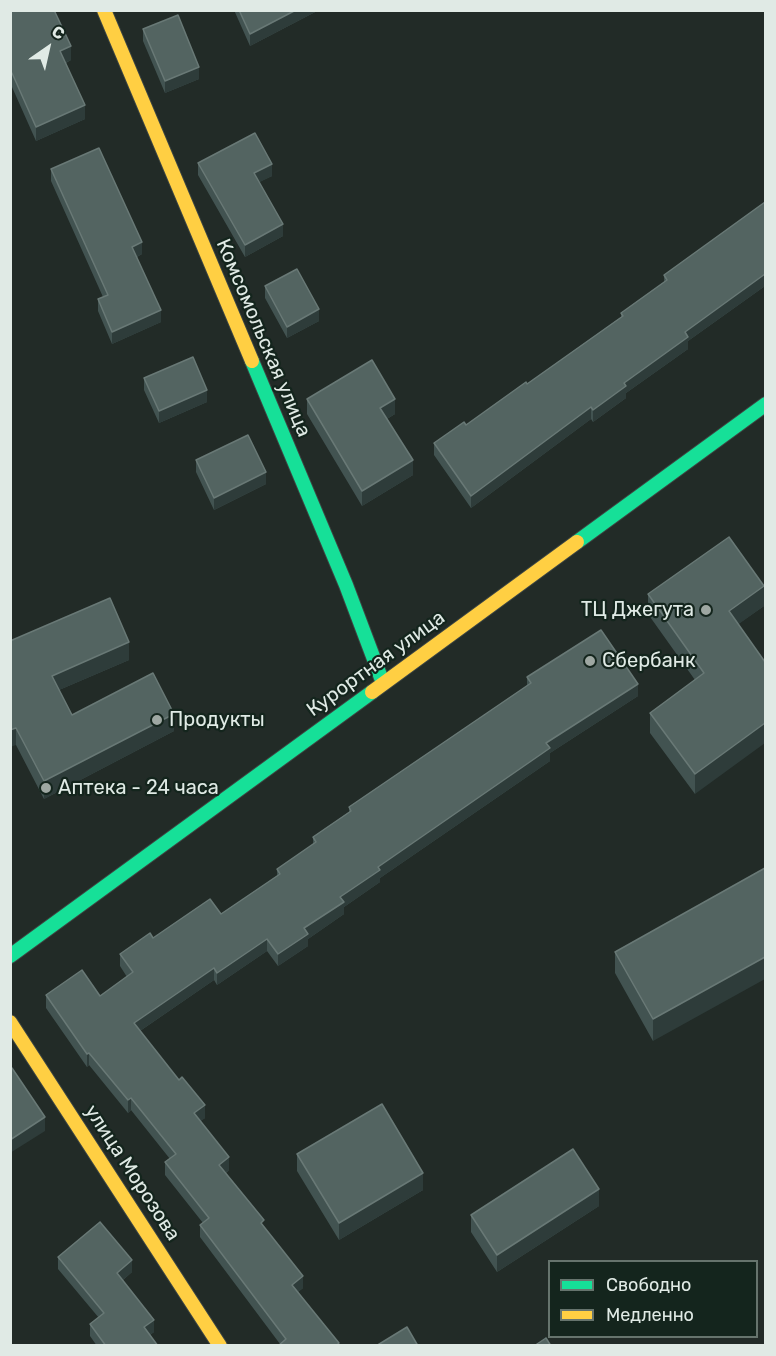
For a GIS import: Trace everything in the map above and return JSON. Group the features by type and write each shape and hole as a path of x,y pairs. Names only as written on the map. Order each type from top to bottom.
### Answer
{"street":[{"name":"Комсомольская улица","path":"104,10 346,585 383,683"},
{"name":"Курортная улица","path":"10,956 765,404"},
{"name":"улица Морозова","path":"10,1022 220,1346"}],"building":[{"path":"10,10 54,10 71,46 60,51 85,105 36,127 12,73 10,74"},
{"path":"239,10 296,10 250,34"},
{"path":"178,15 199,67 165,81 143,29"},
{"path":"255,133 272,164 254,173 283,224 245,245 198,163"},
{"path":"99,148 142,242 132,247 161,310 112,332 98,299 108,295 51,169"},
{"path":"765,202 765,274 685,332 688,337 624,383 626,386 593,410 591,407 471,496 434,443 464,422 466,425 623,316 621,313 667,280 664,275"},
{"path":"297,269 319,309 287,327 265,286"},
{"path":"193,357 207,390 159,411 144,378"},
{"path":"372,360 395,399 380,408 413,460 362,491 307,399"},
{"path":"248,435 266,472 214,498 196,460"},
{"path":"729,537 764,586 729,611 765,662 765,723 695,774 650,713 704,673 648,594"},
{"path":"110,598 129,642 52,676 72,715 153,673 174,714 44,781 16,728 10,730 10,641"},
{"path":"601,630 638,684 546,743 550,748 378,867 380,870 340,897 344,902 304,928 308,934 278,954 267,939 217,973 214,968 134,1023 179,1080 182,1077 205,1105 194,1113 229,1157 219,1165 264,1220 261,1223 303,1276 292,1285 339,1343 336,1346 278,1346 286,1339 200,1225 209,1218 165,1162 176,1154 131,1098 128,1100 89,1053 87,1054 46,995 82,970 100,996 133,972 120,954 150,933 153,938 210,899 221,914 280,874 277,869 316,842 313,837 351,811 349,807 531,683 527,677"},
{"path":"765,868 765,957 653,1019 615,952"},
{"path":"12,1068 45,1117 10,1140 10,1069"},
{"path":"382,1104 423,1173 339,1223 297,1154"},
{"path":"573,1149 599,1189 497,1255 471,1215"},
{"path":"100,1222 132,1260 117,1273 154,1320 144,1327 158,1346 106,1346 90,1324 104,1313 58,1257"},
{"path":"407,1327 418,1346 376,1346"},
{"path":"546,1338 551,1346 534,1346"}],"traffic: fast":[{"path":"252,361 346,585 383,683"},
{"path":"577,542 766,404"},
{"path":"10,956 372,692"}],"traffic: slow":[{"path":"104,10 252,361"},
{"path":"372,692 577,542"},
{"path":"10,1022 220,1346"}],"place":[{"name":"ТЦ Джегута","path":"706,610"},
{"name":"Сбербанк","path":"590,661"},
{"name":"Продукты","path":"157,720"},
{"name":"Аптека - 24 часа","path":"46,788"}]}
